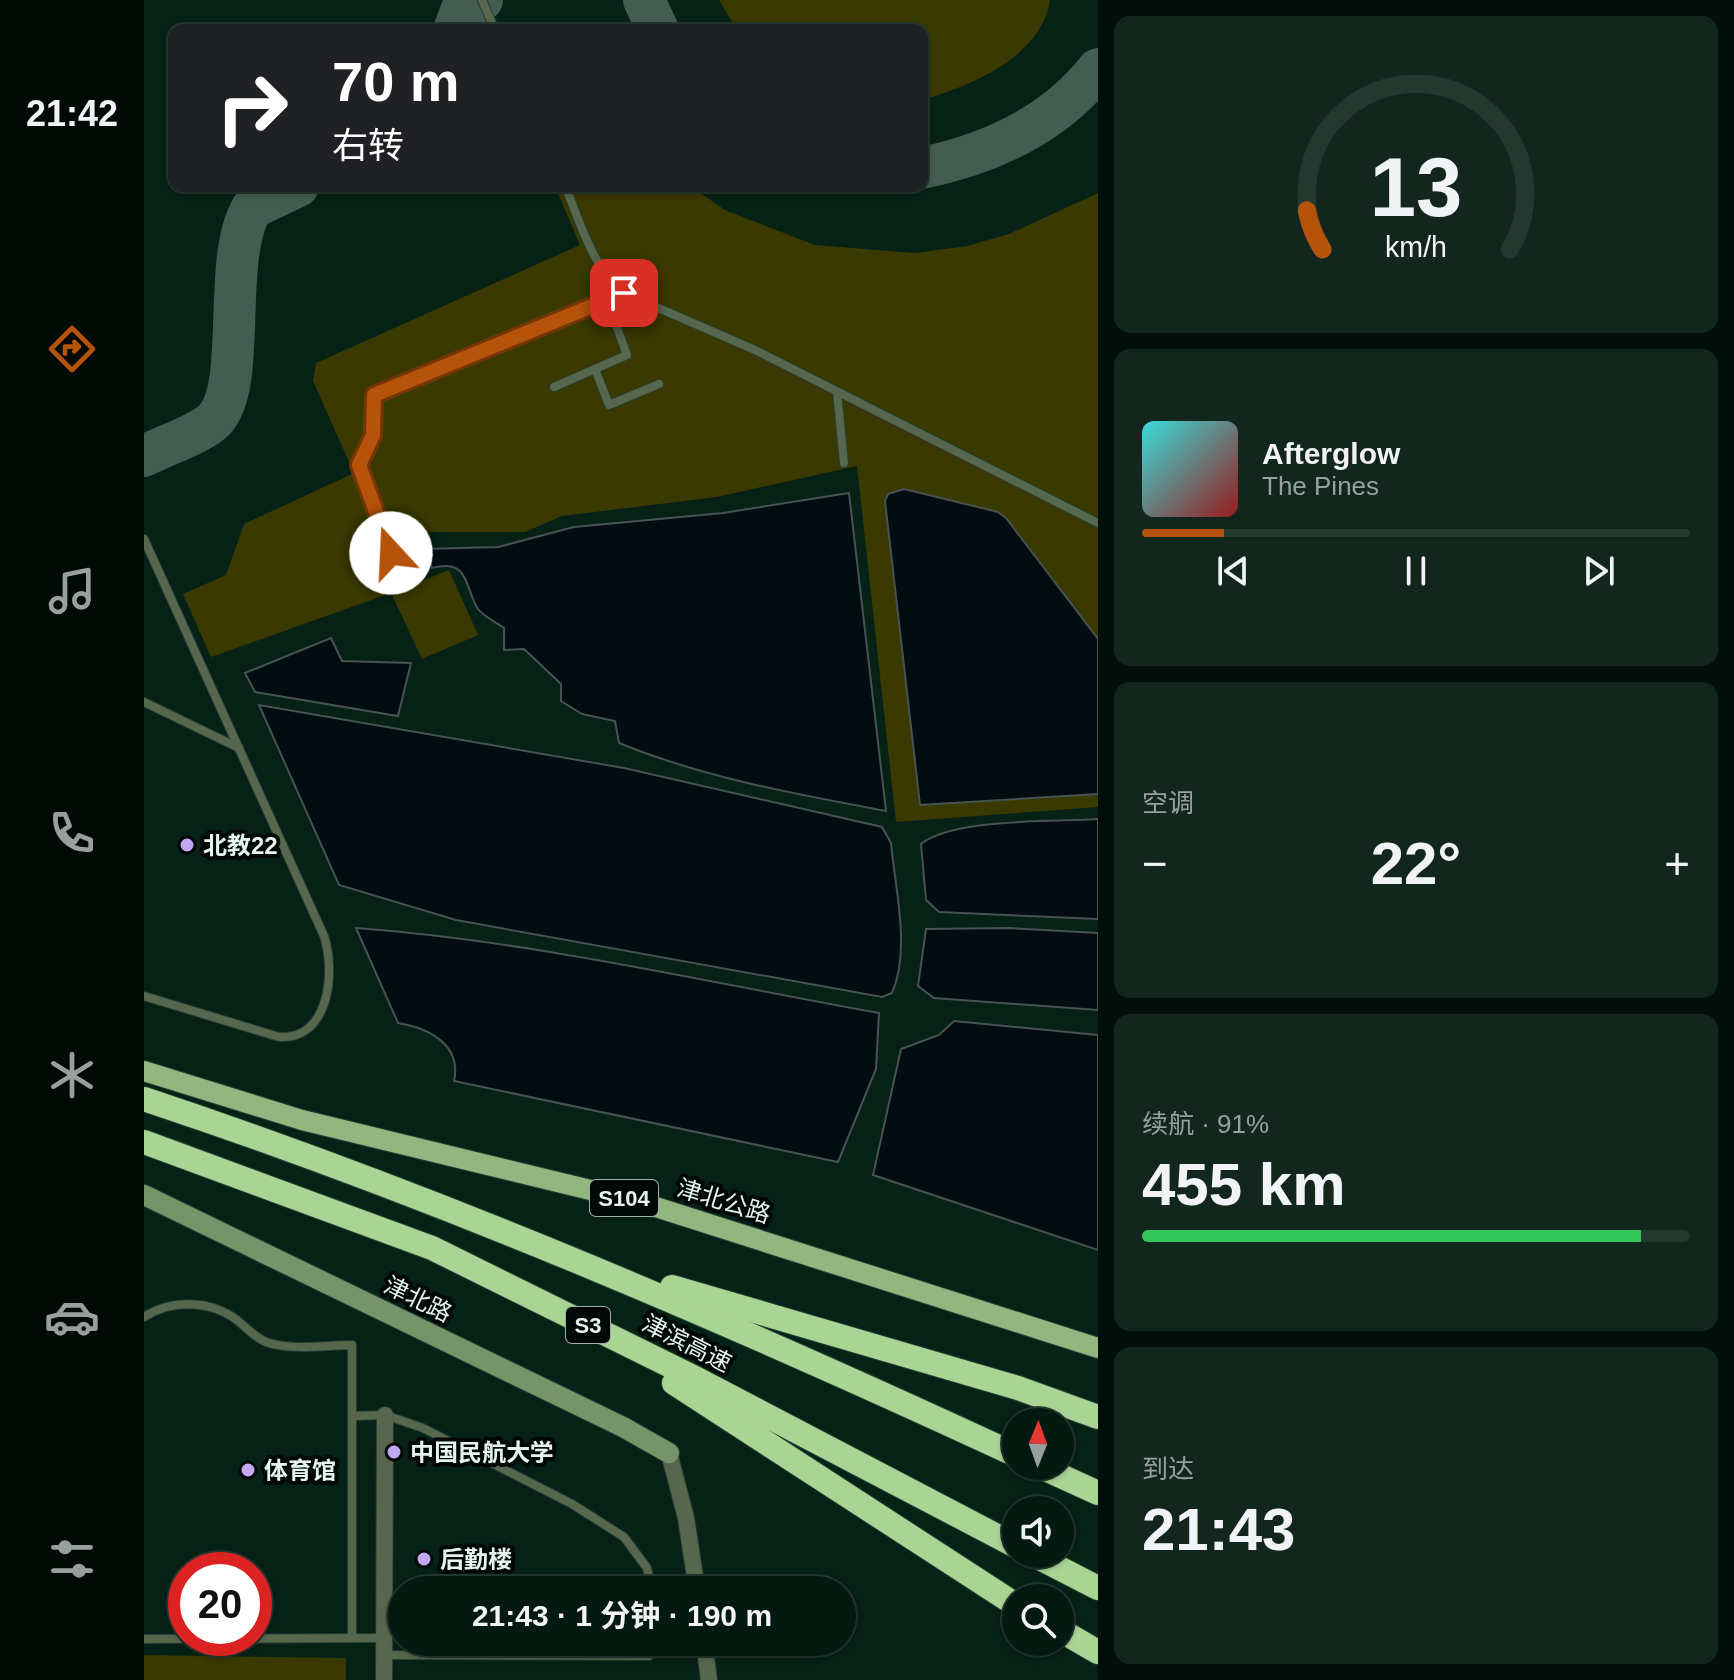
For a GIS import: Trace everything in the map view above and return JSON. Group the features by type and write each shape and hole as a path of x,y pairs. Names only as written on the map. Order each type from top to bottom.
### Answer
{"highway":[{"name":"津滨高速","path":"144,1099 280,1144 562,1253 1002,1449"},
{"name":"津滨高速","path":"144,1142 432,1248 1002,1539"},
{"path":"562,1253 1018,1388 1098,1417"},
{"path":"578,1320 1002,1596"},
{"path":"1070,1480 1098,1493"},
{"path":"1059,1568 1098,1588"},
{"path":"1074,1638 1098,1652"}],"main road":[{"name":"津北公路","path":"144,1062 314,1114 639,1192 1098,1339"},
{"name":"津北公路","path":"144,1071 302,1120 640,1202 1098,1348"}],"street":[{"name":"津北路","path":"144,1195 623,1427 669,1453"},
{"path":"384,1680 385,1415"},
{"path":"669,1453 686,1518 695,1576"},
{"path":"706,1656 709,1680"}],"lane":[{"path":"482,0 492,24"},
{"path":"568,192 610,283 624,293 755,350 1098,523"},
{"path":"402,583 359,465 373,435 374,395 624,293"},
{"path":"554,387 627,355 607,300"},
{"path":"595,369 609,405 659,384"},
{"path":"837,392 844,463"},
{"path":"144,539 324,936 332,965 330,987 309,1029 295,1038 279,1037 144,996"},
{"path":"144,702 240,748"},
{"path":"144,1317 170,1305 192,1304 213,1308 235,1318 267,1342 352,1345 352,1638"},
{"path":"352,1416 385,1415 423,1428 512,1471 624,1537 647,1568 649,1576"},
{"path":"144,1639 384,1638"},
{"path":"384,1655 388,1655"}],"shaded area":[{"path":"719,0 1050,0 1044,20 1019,53 982,77 928,98 928,24 733,24"},
{"path":"558,192 699,192 725,210 815,245 915,253 967,246 1009,234 1098,193 1098,807 896,822 857,466 717,497 562,516 525,532 395,532 416,583 449,570 478,635 422,659 391,593 211,657 183,594 226,575 244,524 354,473 313,381 316,363 580,245"},
{"path":"904,489 998,512 1006,518 1098,639 1098,794 920,805 885,501 888,494"},
{"path":"849,493 886,811 717,775 619,743 615,721 582,714 561,701 561,684 524,649 504,650 504,628 478,609 464,576 453,567 432,568 424,549 498,547 574,527 723,513"},
{"path":"331,638 342,661 411,663 398,716 255,692 245,673"},
{"path":"259,705 624,768 882,827 891,843 900,919 898,976 892,993 882,997 456,920 339,885"},
{"path":"1098,819 1098,919 939,912 926,900 921,844 936,836 979,825"},
{"path":"356,928 553,952 879,1013 876,1069 838,1162 454,1081 453,1057 441,1040 421,1029 398,1023"},
{"path":"1009,928 1098,933 1098,1010 934,998 918,986 926,929"},
{"path":"954,1021 1098,1035 1098,1250 873,1175 901,1049 939,1035"},
{"path":"144,1655 346,1658 346,1680 144,1680"}],"taxiway":[{"path":"456,24 461,11 482,0"},
{"path":"644,0 655,24"},
{"path":"928,167 972,154 1019,134 1062,106 1098,69"},
{"path":"144,456 204,428 223,407 233,356 235,291 243,231 252,208 285,192"}],"place":[{"name":"北教22","path":"187,845"},
{"name":"中国民航大学","path":"394,1452"},
{"name":"体育馆","path":"248,1470"},
{"name":"后勤楼","path":"424,1559"}],"route":[{"path":"391,553 359,465 373,435 374,395 624,293"}]}
